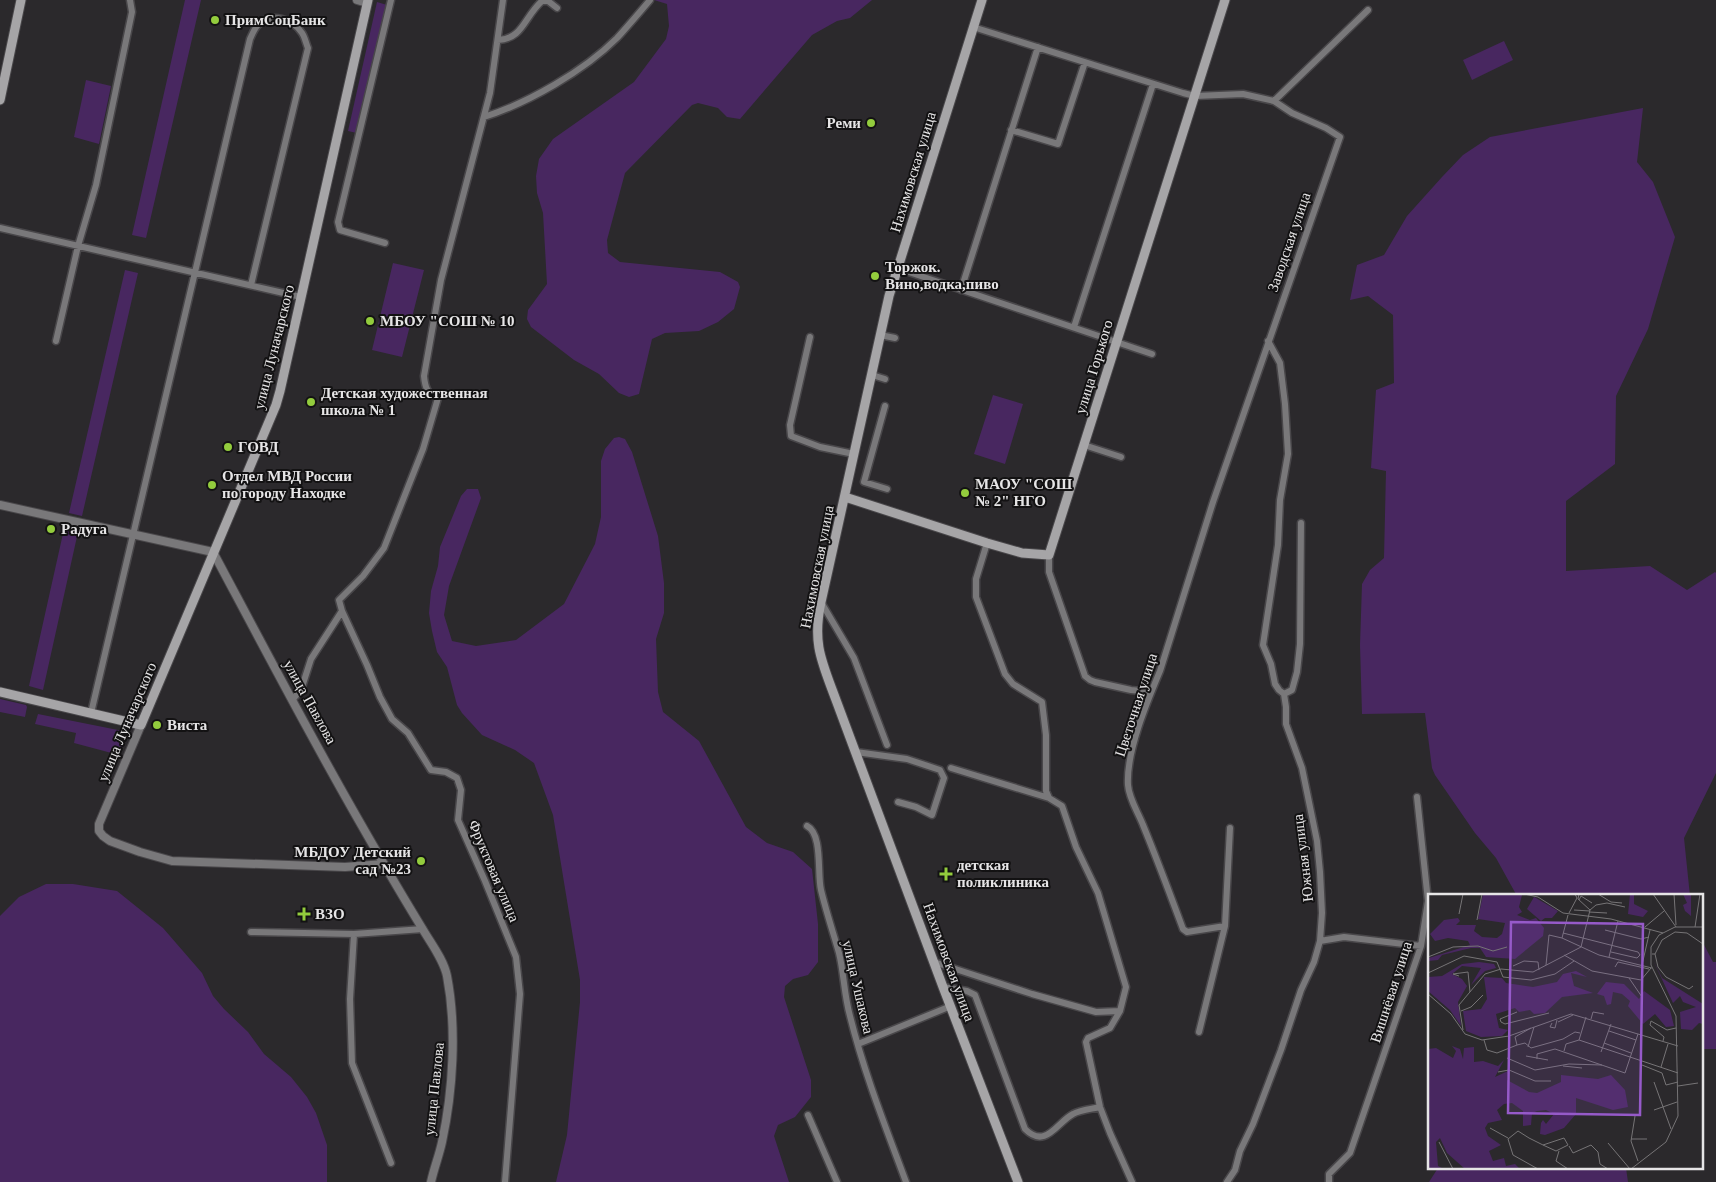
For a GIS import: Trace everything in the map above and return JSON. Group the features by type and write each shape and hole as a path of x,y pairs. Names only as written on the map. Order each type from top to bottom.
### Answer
{"main road":[{"path":"0,100 21,0"},
{"name":"Нахимовская улица","path":"982,0 897,268 880,335 821,602 817,629 819,650 856,752 1018,1182"},
{"name":"улица Горького","path":"1048,555 1225,0"},
{"name":"улица Луначарского","path":"141,725 276,405 368,1"},
{"path":"845,498 987,544 1022,553 1048,555"},
{"path":"0,692 141,725"}],"street":[{"path":"56,341 78,246 96,185 132,12 130,0"},
{"path":"357,0 368,1"},
{"path":"385,243 340,230 338,222 391,0"},
{"path":"292,700 301,690 311,659 342,611 339,600 363,576 384,548 423,448 438,398 432,396 427,391 424,376 442,280 464,187 484,117 503,0"},
{"path":"484,117 543,91 574,73 616,39 650,0"},
{"path":"498,40 507,40 517,34 533,9 542,2 548,1 557,8"},
{"path":"1274,101 1368,10"},
{"path":"91,713 250,39 258,25 268,19 285,19 303,34 308,48 251,284"},
{"name":"Заводская улица","path":"973,27 1195,96 1243,94 1274,101 1292,113 1326,128 1340,137 1213,502"},
{"path":"961,290 1038,47"},
{"path":"1011,130 1058,144 1085,62"},
{"path":"1074,327 1153,84"},
{"path":"0,228 301,297"},
{"path":"897,268 1152,354"},
{"path":"880,335 895,338"},
{"path":"810,337 790,425 791,436 820,447 854,454"},
{"path":"1268,341 1280,363 1288,454 1280,500 1278,545 1263,645 1275,684 1284,694 1292,690 1297,672 1300,644 1301,523"},
{"path":"872,375 885,378"},
{"path":"885,406 864,482 887,490"},
{"path":"1084,445 1121,457"},
{"name":"Цветочная улица","path":"1213,502 1160,671 1151,692 1132,751 1128,770 1128,786 1182,929 1187,932 1224,926"},
{"path":"0,505 213,552"},
{"path":"987,544 976,579 976,596 1004,674 1013,684 1042,702 1046,735 1046,791 1049,798"},
{"name":"улица Павлова","path":"213,552 292,700 384,864 438,954 447,974 452,1008 453,1039 446,1126 431,1182"},
{"name":"улица Горького","path":"1048,555 1049,572 1085,676 1095,682 1131,690 1151,692"},
{"path":"821,602 854,658 887,744"},
{"name":"Фруктовая улица","path":"342,611 392,719 408,734 431,770 446,772 457,778 461,790 458,820 516,957 520,994 505,1182"},
{"name":"Южная улица","path":"1227,1182 1235,1170 1240,1151 1253,1124 1301,990 1314,962 1320,941 1320,872 1316,841 1302,768 1286,724 1284,694"},
{"name":"улица Луначарского","path":"141,725 99,824 99,832 110,841 152,856 172,860 344,867 384,864"},
{"path":"856,752 907,759 940,770 944,778 932,815 916,807 898,802"},
{"path":"950,768 1049,798 1062,806 1076,847 1098,893 1126,987 1120,1011 1110,1028 1088,1038 1086,1042 1100,1107 1132,1182"},
{"name":"Вишнёвая улица","path":"1329,1182 1329,1174 1350,1153 1421,946 1428,901 1417,797"},
{"name":"улица Ушакова","path":"807,826 815,832 819,881 839,954 850,1016 881,1114 906,1182"},
{"path":"1199,1032 1224,926 1230,828"},
{"path":"251,932 354,934 423,929"},
{"path":"354,934 350,998 352,1063 391,1163"},
{"path":"1320,941 1344,937 1421,946"},
{"path":"934,962 1032,994 1096,1012 1120,1011"},
{"path":"943,987 967,991 975,996 1025,1129 1030,1134 1045,1136 1072,1114 1100,1107"},
{"path":"858,1044 951,1006"},
{"path":"808,1115 837,1182"}],"shaded area":[{"path":"185,0 201,0 146,238 132,235"},
{"path":"654,0 872,0 850,18 837,21 812,35 740,119 727,117 718,108 698,103 692,105 625,173 607,240 608,253 620,262 720,272 738,282 740,287 734,309 718,322 699,331 665,333 652,339 639,394 629,397 619,393 599,374 574,360 531,327 527,319 528,310 547,284 543,213 537,193 536,176 539,159 553,139 634,82 666,39 669,26 667,4"},
{"path":"377,2 387,5 357,133 348,131"},
{"path":"1504,41 1513,60 1472,80 1463,60"},
{"path":"86,80 111,86 99,144 74,137"},
{"path":"1643,108 1637,162 1653,182 1675,237 1648,329 1616,396 1615,464 1566,501 1566,571 1650,566 1687,590 1716,573 1716,773 1684,838 1690,894 1516,894 1496,858 1475,833 1435,775 1432,768 1425,713 1362,714 1360,645 1362,584 1370,570 1384,558 1386,471 1371,468 1376,390 1394,383 1393,315 1368,296 1350,300 1357,265 1384,255 1407,216 1442,177 1463,155 1490,137"},
{"path":"393,263 424,270 402,357 372,350"},
{"path":"125,270 138,273 82,516 69,513"},
{"path":"993,395 1023,404 1005,464 974,454"},
{"path":"614,438 625,439 632,452 658,536 664,583 664,613 656,639 658,692 663,712 699,741 746,827 767,843 793,852 812,869 818,924 818,962 808,975 793,979 785,986 784,997 811,1080 811,1097 795,1117 778,1125 774,1136 789,1182 556,1182 567,1135 580,1002 580,980 553,815 534,763 515,750 482,735 457,705 447,667 437,652 429,613 431,591 438,566 440,547 461,496 467,489 478,489 481,498 449,586 444,615 452,641 476,646 516,640 564,604 595,544 601,517 601,461 605,449"},
{"path":"64,529 78,532 43,690 29,686"},
{"path":"0,699 26,705 25,717 0,712"},
{"path":"38,714 123,731 126,736 119,755 74,743 76,733 35,724"},
{"path":"46,884 73,884 117,891 163,928 202,973 213,996 224,1009 248,1032 264,1054 291,1077 307,1097 316,1113 327,1145 327,1182 0,1182 0,916 19,897"},
{"path":"1704,945 1713,962 1716,962 1716,1049 1704,1049"},
{"path":"1437,1170 1626,1170 1628,1182 1429,1182"}],"place":[{"name":"ПримСоцБанк","path":"215,20"},
{"name":"Реми","path":"871,123"},
{"name":"Торжок. Вино,водка,пиво","path":"875,276"},
{"name":"МБОУ \"СОШ № 10","path":"370,321"},
{"name":"Детская художественная школа № 1","path":"311,402"},
{"name":"ГОВД","path":"228,447"},
{"name":"Отдел МВД России по городу Находке","path":"212,485"},
{"name":"МАОУ \"СОШ № 2\" НГО","path":"965,493"},
{"name":"Радуга","path":"51,529"},
{"name":"Виста","path":"157,725"},
{"name":"МБДОУ Детский сад №23","path":"421,861"},
{"name":"детская поликлиника","path":"946,874"},
{"name":"ВЗО","path":"304,914"}]}
